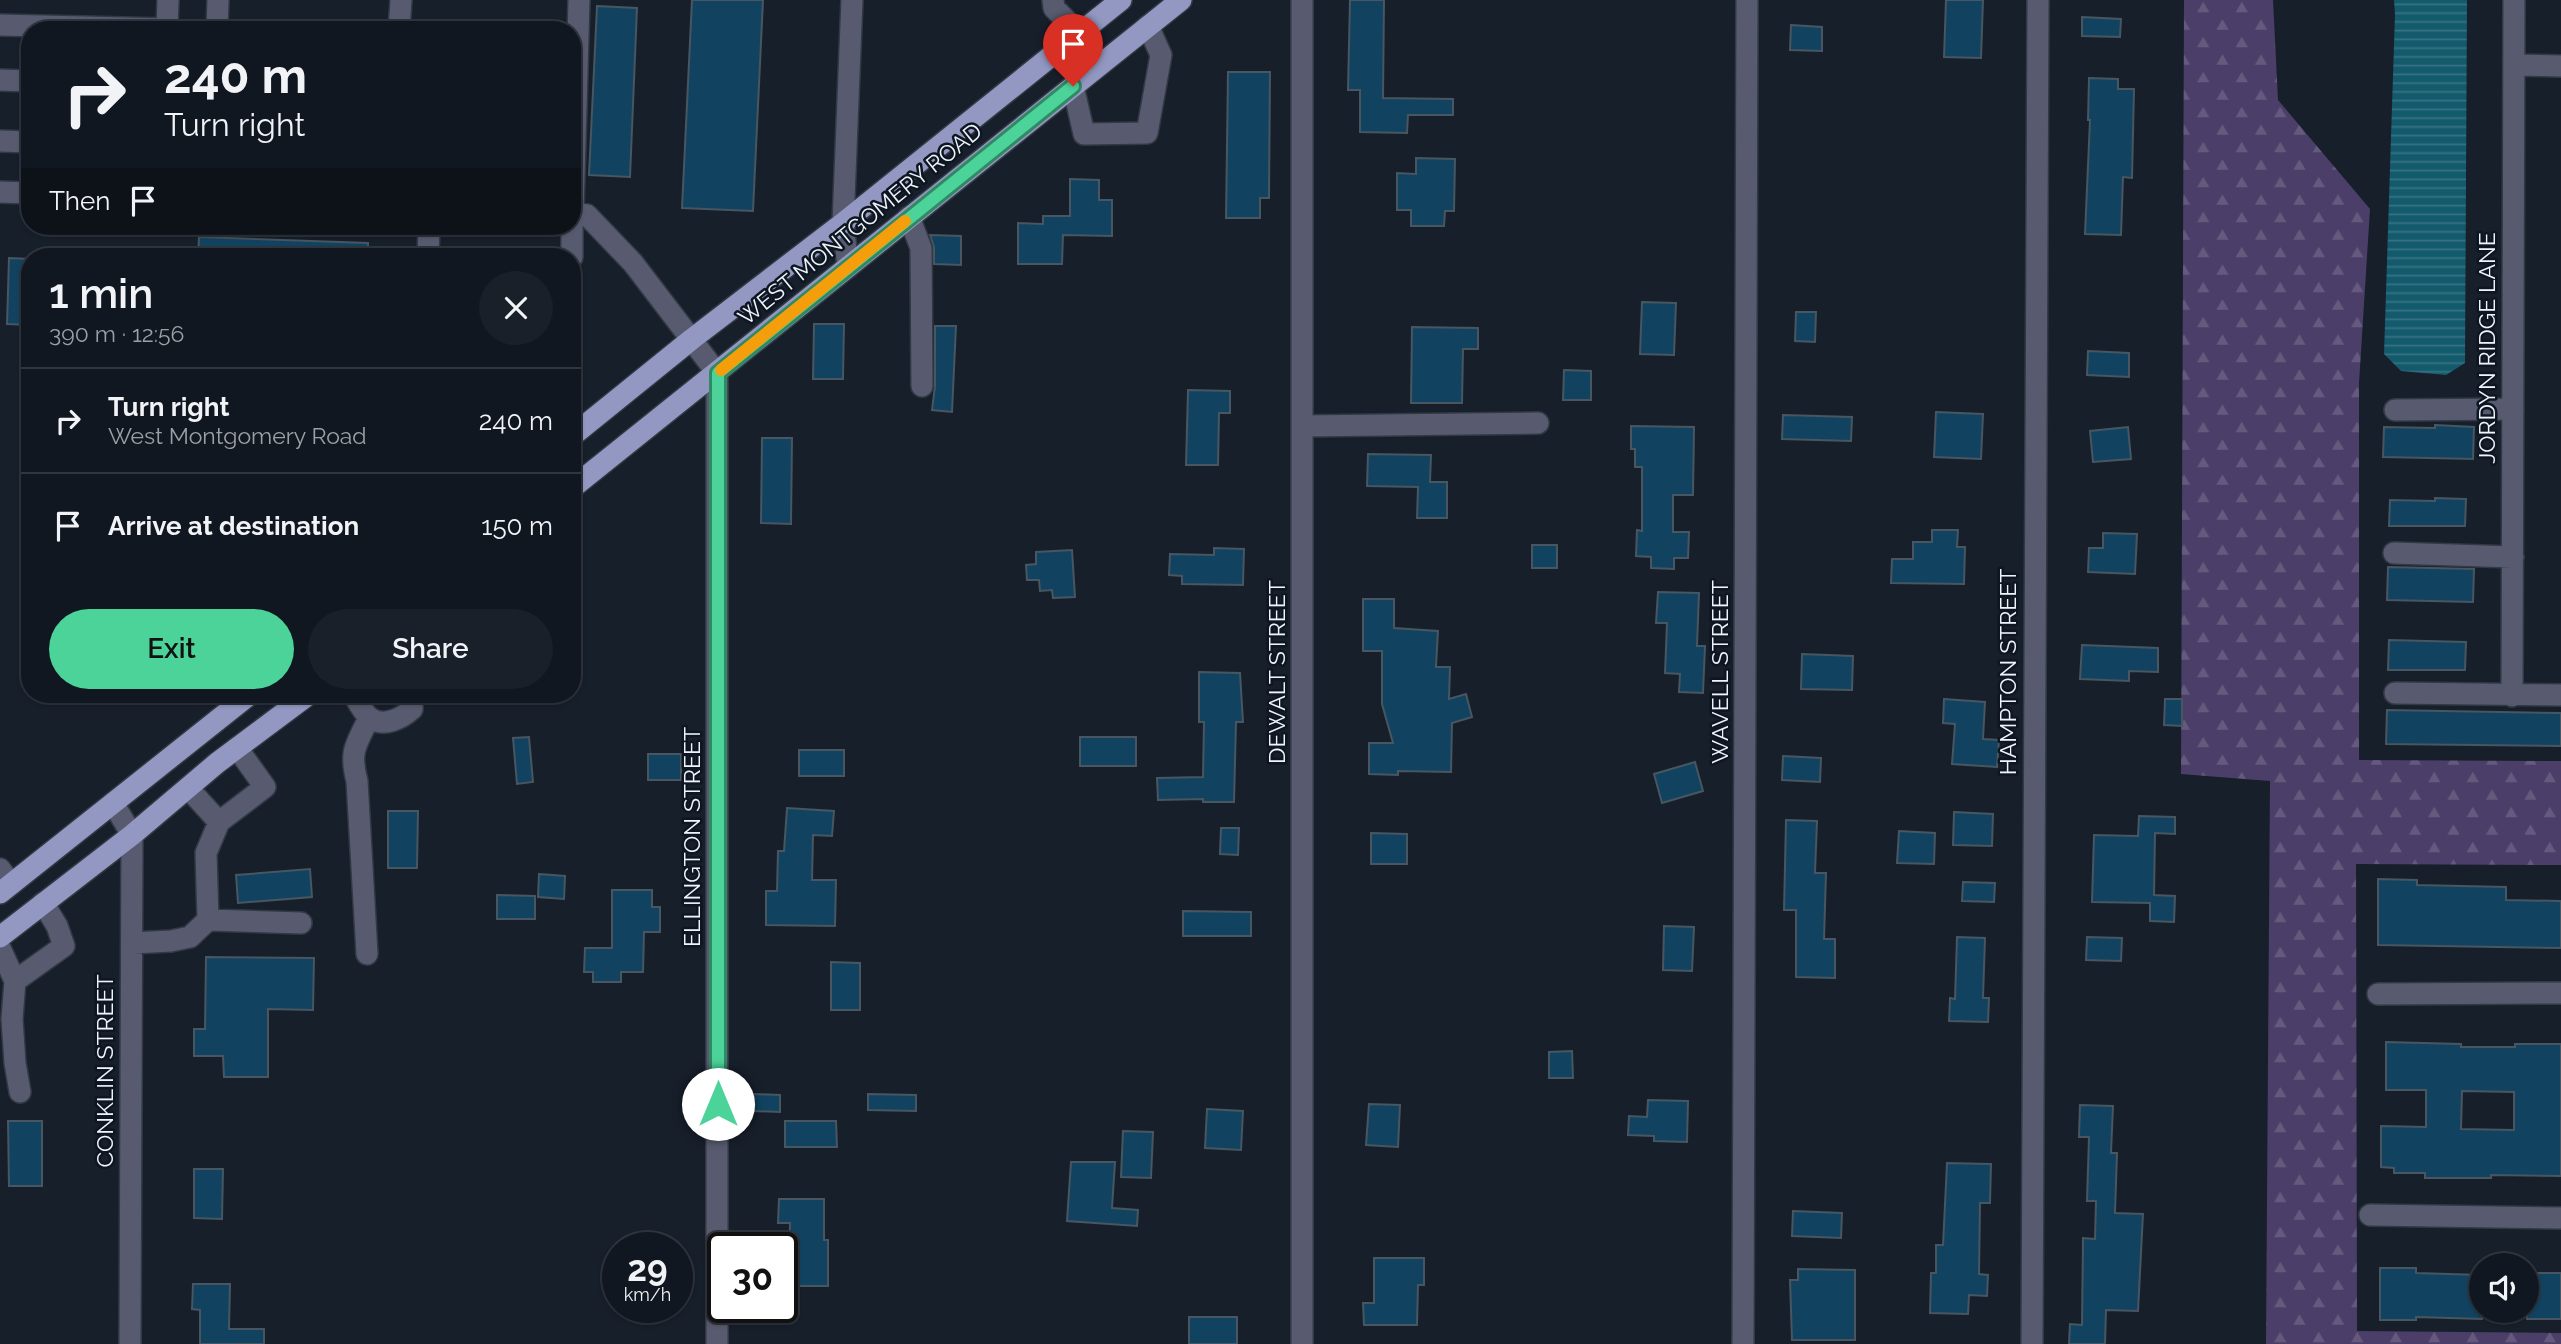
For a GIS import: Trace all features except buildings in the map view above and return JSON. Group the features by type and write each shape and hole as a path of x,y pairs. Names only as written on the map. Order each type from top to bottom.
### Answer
{"main road":[{"name":"WEST MONTGOMERY ROAD","path":"581,429 1121,0"},
{"name":"WEST MONTGOMERY ROAD","path":"581,481 1181,0"},
{"path":"38,907 4,882 113,803 239,703"},
{"path":"0,937 297,703"}],"street":[{"path":"167,21 168,0"},
{"path":"217,21 218,0"},
{"path":"400,21 401,0"},
{"path":"577,21 579,0"},
{"path":"848,267 843,223 852,0"},
{"path":"1053,0 1054,8 1079,33"},
{"name":"DEWALT STREET","path":"1302,0 1302,1344"},
{"name":"WAVELL STREET","path":"1743,1344 1748,0"},
{"name":"HAMPTON STREET","path":"2032,1344 2038,0"},
{"name":"JORDYN RIDGE LANE","path":"2512,696 2514,0"},
{"path":"0,25 21,26"},
{"path":"1073,86 1084,134 1147,133 1161,55 1147,26"},
{"path":"2514,65 2561,66"},
{"path":"0,80 21,81"},
{"path":"0,141 21,142"},
{"path":"0,192 21,193"},
{"path":"581,214 587,215 633,263 718,373"},
{"path":"909,217 921,248 922,386"},
{"name":"ELLINGTON STREET","path":"717,1344 718,373"},
{"path":"2395,410 2513,409"},
{"path":"1304,426 1538,423"},
{"path":"2394,553 2513,557"},
{"path":"2395,693 2561,695"},
{"path":"359,703 369,718 381,722 402,718 412,709 412,703"},
{"path":"368,954 353,750 369,718"},
{"path":"208,920 206,853 219,822 265,787 237,748"},
{"path":"188,788 219,822"},
{"path":"113,803 132,835"},
{"name":"CONKLIN STREET","path":"130,1344 132,835"},
{"path":"15,981 64,946 57,926 38,907"},
{"path":"132,943 171,942 190,937 208,920 301,923"},
{"path":"0,948 15,981 12,1019 20,1092"},
{"path":"2378,994 2561,993"},
{"path":"2370,1215 2561,1217"}],"green space":[{"path":"2184,0 2273,0 2278,100 2370,209 2359,383 2359,760 2561,761 2561,865 2356,864 2357,1331 2561,1333 2561,1344 2266,1344 2270,781 2181,774"}],"water":[{"path":"2394,0 2467,0 2465,363 2446,375 2401,371 2384,354"}],"slow traffic":[{"path":"721,370 905,221"}],"route":[{"path":"718,1104 718,373 1073,86"}]}
